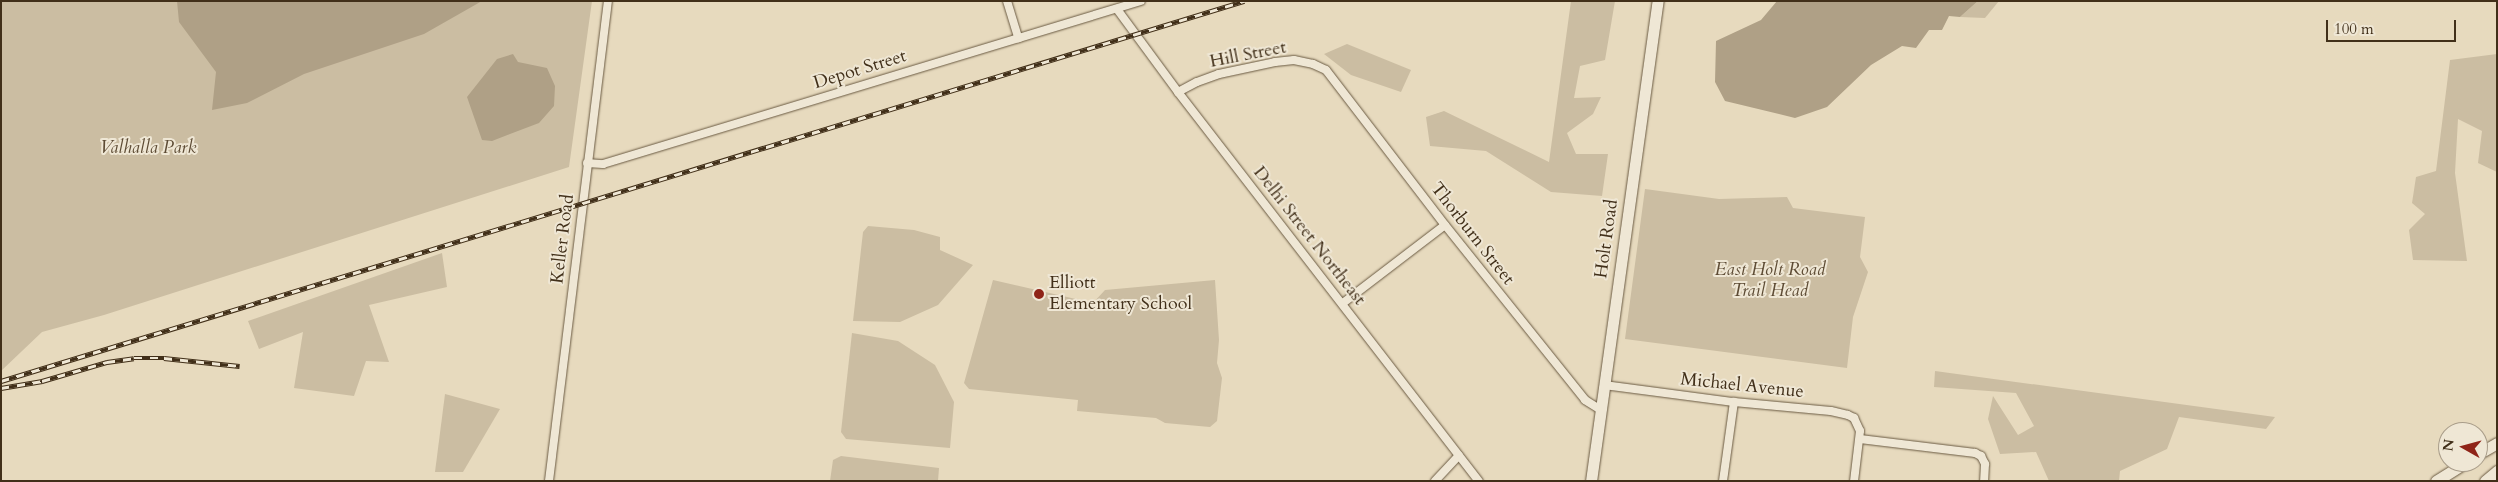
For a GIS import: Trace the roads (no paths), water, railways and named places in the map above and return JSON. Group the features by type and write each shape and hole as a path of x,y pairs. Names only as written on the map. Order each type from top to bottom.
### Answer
{"main road":[{"name":"Holt Road","path":"1591,481 1658,1"},
{"path":"2436,481 2450,472"},
{"path":"2486,481 2497,473"}],"street":[{"name":"Keller Road","path":"549,481 608,1"},
{"path":"1007,1 1018,38"},
{"name":"Depot Street","path":"587,163 603,164 1141,1"},
{"name":"Delhi Street Northeast","path":"1117,9 1178,92 1479,481"},
{"name":"Hill Street","path":"1178,92 1219,74 1275,62 1294,60 1313,64 1326,70"},
{"name":"Thorburn Street","path":"1326,70 1445,226 1585,400 1601,410"},
{"path":"1343,304 1445,226"},
{"name":"Michael Avenue","path":"1604,385 1843,414 1854,418 1858,424 1860,438"},
{"path":"1723,481 1734,402"},
{"path":"1854,481 1860,438 1975,453 1981,456 1985,464 1984,481"},
{"path":"1435,481 1459,455"}],"railway":[{"path":"1,381 1244,1"},
{"path":"1,388 42,381 107,362 134,358 164,358 240,366"}],"place":[{"name":"Elliott Elementary School","path":"1039,294"}],"park label":[{"name":"Valhalla Park","path":"148,148"},
{"name":"East Holt Road Trail Head","path":"1770,281"}]}
